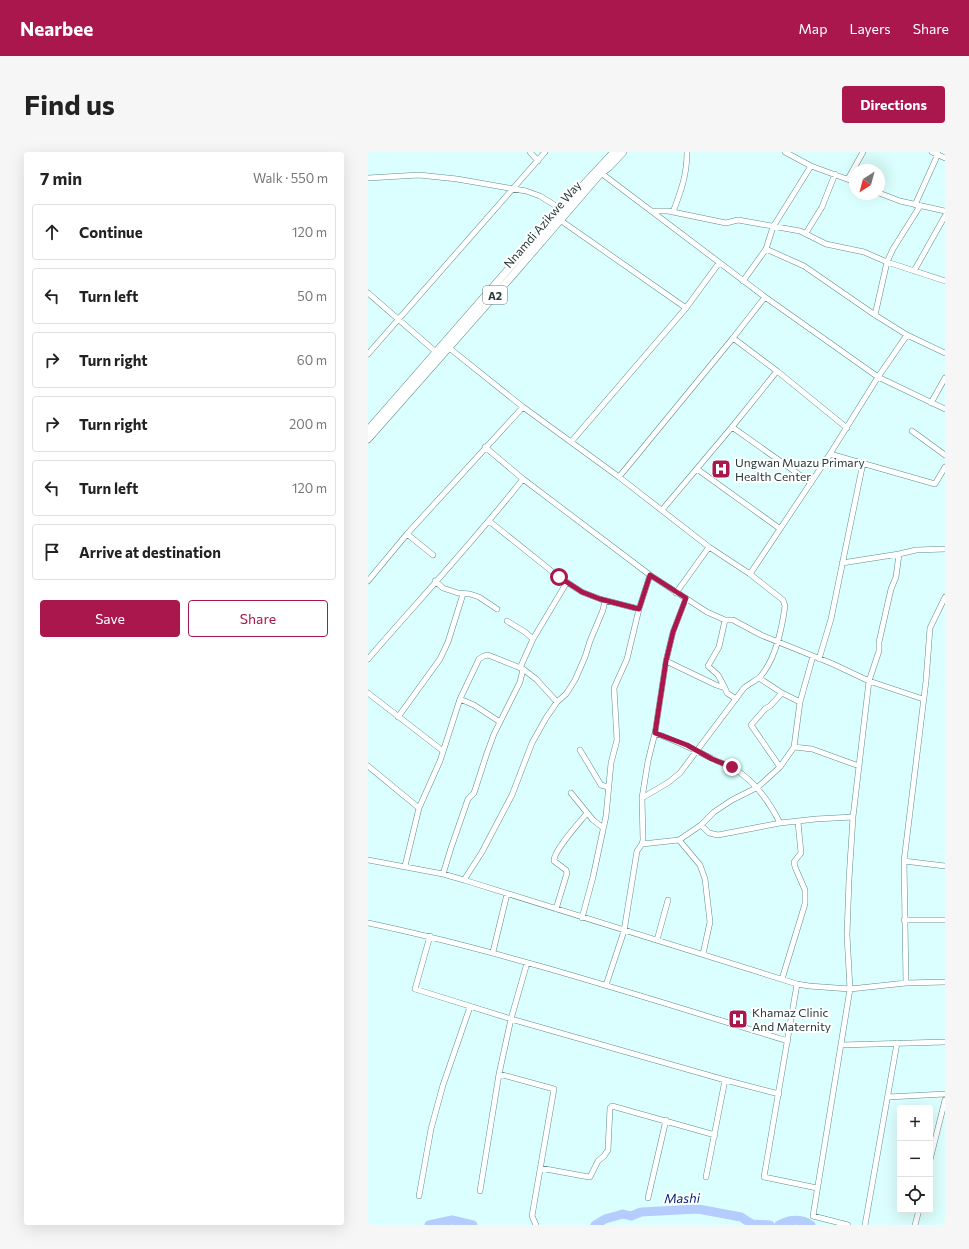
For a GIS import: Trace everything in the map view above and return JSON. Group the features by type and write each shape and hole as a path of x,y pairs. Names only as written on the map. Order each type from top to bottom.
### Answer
{"highway":[{"name":"Nnamdi Azikwe Way","path":"368,430 561,209 613,152"},
{"name":"Nnamdi Azikwe Way","path":"368,439 601,173 623,152"}],"street":[{"path":"530,152 538,161"},
{"path":"368,354 545,152"},
{"path":"673,212 684,182 687,168 687,152"},
{"path":"785,152 811,166 848,179 863,152"},
{"path":"932,152 945,158"},
{"path":"875,315 887,262 917,205 938,154"},
{"path":"743,281 766,249 773,227 811,166"},
{"path":"601,173 764,297 878,377 945,409"},
{"path":"806,233 822,207 835,174"},
{"path":"368,178 419,175 457,179 513,188 540,196 561,209"},
{"path":"885,195 900,201 945,211"},
{"path":"653,212 668,211 726,223 738,220 800,231 826,244 864,252 887,262 945,281"},
{"path":"914,271 945,216"},
{"path":"560,220 686,308"},
{"path":"766,249 804,266 907,335 945,353"},
{"path":"571,442 686,308 719,263"},
{"path":"368,293 436,352"},
{"path":"619,476 733,338 764,297"},
{"path":"750,574 907,335"},
{"path":"733,338 777,371 847,428"},
{"path":"448,347 523,407 619,476 709,547 750,574 782,600 785,606 777,641 769,665 758,678 744,688 680,773 669,782 642,798"},
{"path":"662,510 777,371"},
{"path":"931,403 945,378"},
{"path":"368,581 407,534 523,407"},
{"path":"732,427 811,483"},
{"path":"912,431 945,455"},
{"path":"485,447 523,479 650,575 707,612 725,620 733,620 761,635 869,681 923,699"},
{"path":"830,454 935,484 945,467"},
{"path":"819,659 831,619 863,463"},
{"path":"697,469 779,528"},
{"path":"368,660 435,581 489,521 523,479"},
{"path":"489,521 582,592 639,609"},
{"path":"407,534 433,554"},
{"path":"676,593 709,547"},
{"path":"842,563 916,550 945,549"},
{"path":"848,1225 813,1216 850,989 847,935 849,879 853,817 869,681 879,651 879,642 891,589 896,578 899,554"},
{"path":"582,918 593,877 607,805 610,763 617,740 614,688 627,659 639,609 650,575"},
{"path":"435,581 443,588 479,597 497,609"},
{"path":"443,874 468,799 474,793 486,753 520,682 522,669 533,639 567,582"},
{"path":"398,717 440,659 448,642 463,594"},
{"path":"906,983 904,861 926,682 930,628 945,597"},
{"path":"606,985 624,931 637,851 642,844 642,798 648,761 655,733 666,661 673,632 686,598"},
{"path":"464,880 482,852 512,795 532,743 546,718 557,702 566,694 575,680 603,610 605,600"},
{"path":"725,620 719,647 708,666 718,675 727,693 736,699"},
{"path":"507,621 525,632 533,639"},
{"path":"405,866 419,808 443,751 460,699 479,659 488,655 522,669 536,679 557,702"},
{"path":"642,844 679,840 702,825 714,812 732,800 758,787 780,767 794,747 800,702 813,656"},
{"path":"666,661 725,688"},
{"path":"758,678 800,702"},
{"path":"368,693 443,751"},
{"path":"780,767 751,725 782,693"},
{"path":"460,699 500,722"},
{"path":"655,733 697,750 712,759 732,767 746,776 758,787 780,823"},
{"path":"794,747 812,749 859,766"},
{"path":"580,750 601,785 608,787"},
{"path":"368,766 419,808"},
{"path":"571,793 593,820 602,827"},
{"path":"556,909 567,873 566,870 554,861 553,858 587,813"},
{"path":"702,825 709,833 718,835 780,823 853,817"},
{"path":"782,979 804,904 805,890 794,862 801,853 798,822"},
{"path":"679,840 700,866 705,879 710,922 703,954"},
{"path":"368,860 405,866 464,880 797,984 850,989 906,983 945,982"},
{"path":"904,861 945,866"},
{"path":"493,952 507,894"},
{"path":"657,940 668,900"},
{"path":"904,920 945,920"},
{"path":"368,923 430,936 493,952 788,1041"},
{"path":"430,936 415,989 511,1019 779,1094"},
{"path":"480,1190 499,1074 511,1019 526,963"},
{"path":"797,984 764,1177 817,1188"},
{"path":"419,1196 431,1129 443,1085 470,1007"},
{"path":"840,1045 945,1042"},
{"path":"864,1225 897,1043"},
{"path":"499,1074 554,1089 532,1216 536,1225"},
{"path":"706,1177 725,1080"},
{"path":"888,1097 945,1094"},
{"path":"933,1148 945,1100"},
{"path":"540,1168 588,1177 590,1176 598,1161 608,1150 610,1108 612,1106 714,1134"},
{"path":"648,1198 666,1120"},
{"path":"915,1225 918,1213"}],"waterway":[{"name":"Mashi","path":"595,1225 605,1219 623,1214 631,1216 641,1212 698,1209 741,1217 752,1224 770,1225"},
{"name":"Mashi","path":"429,1225 452,1220 473,1225"},
{"name":"Mashi","path":"779,1225 787,1221 795,1220 803,1221 811,1225"}],"place":[{"name":"Ungwan Muazu Primary Health Center","path":"721,469"},
{"name":"Khamaz Clinic And Maternity","path":"738,1019"}],"route":[{"path":"559,577 582,592 600,599 639,609 650,575 686,598 673,632 666,661 655,733 687,745 712,759 732,767"}]}
